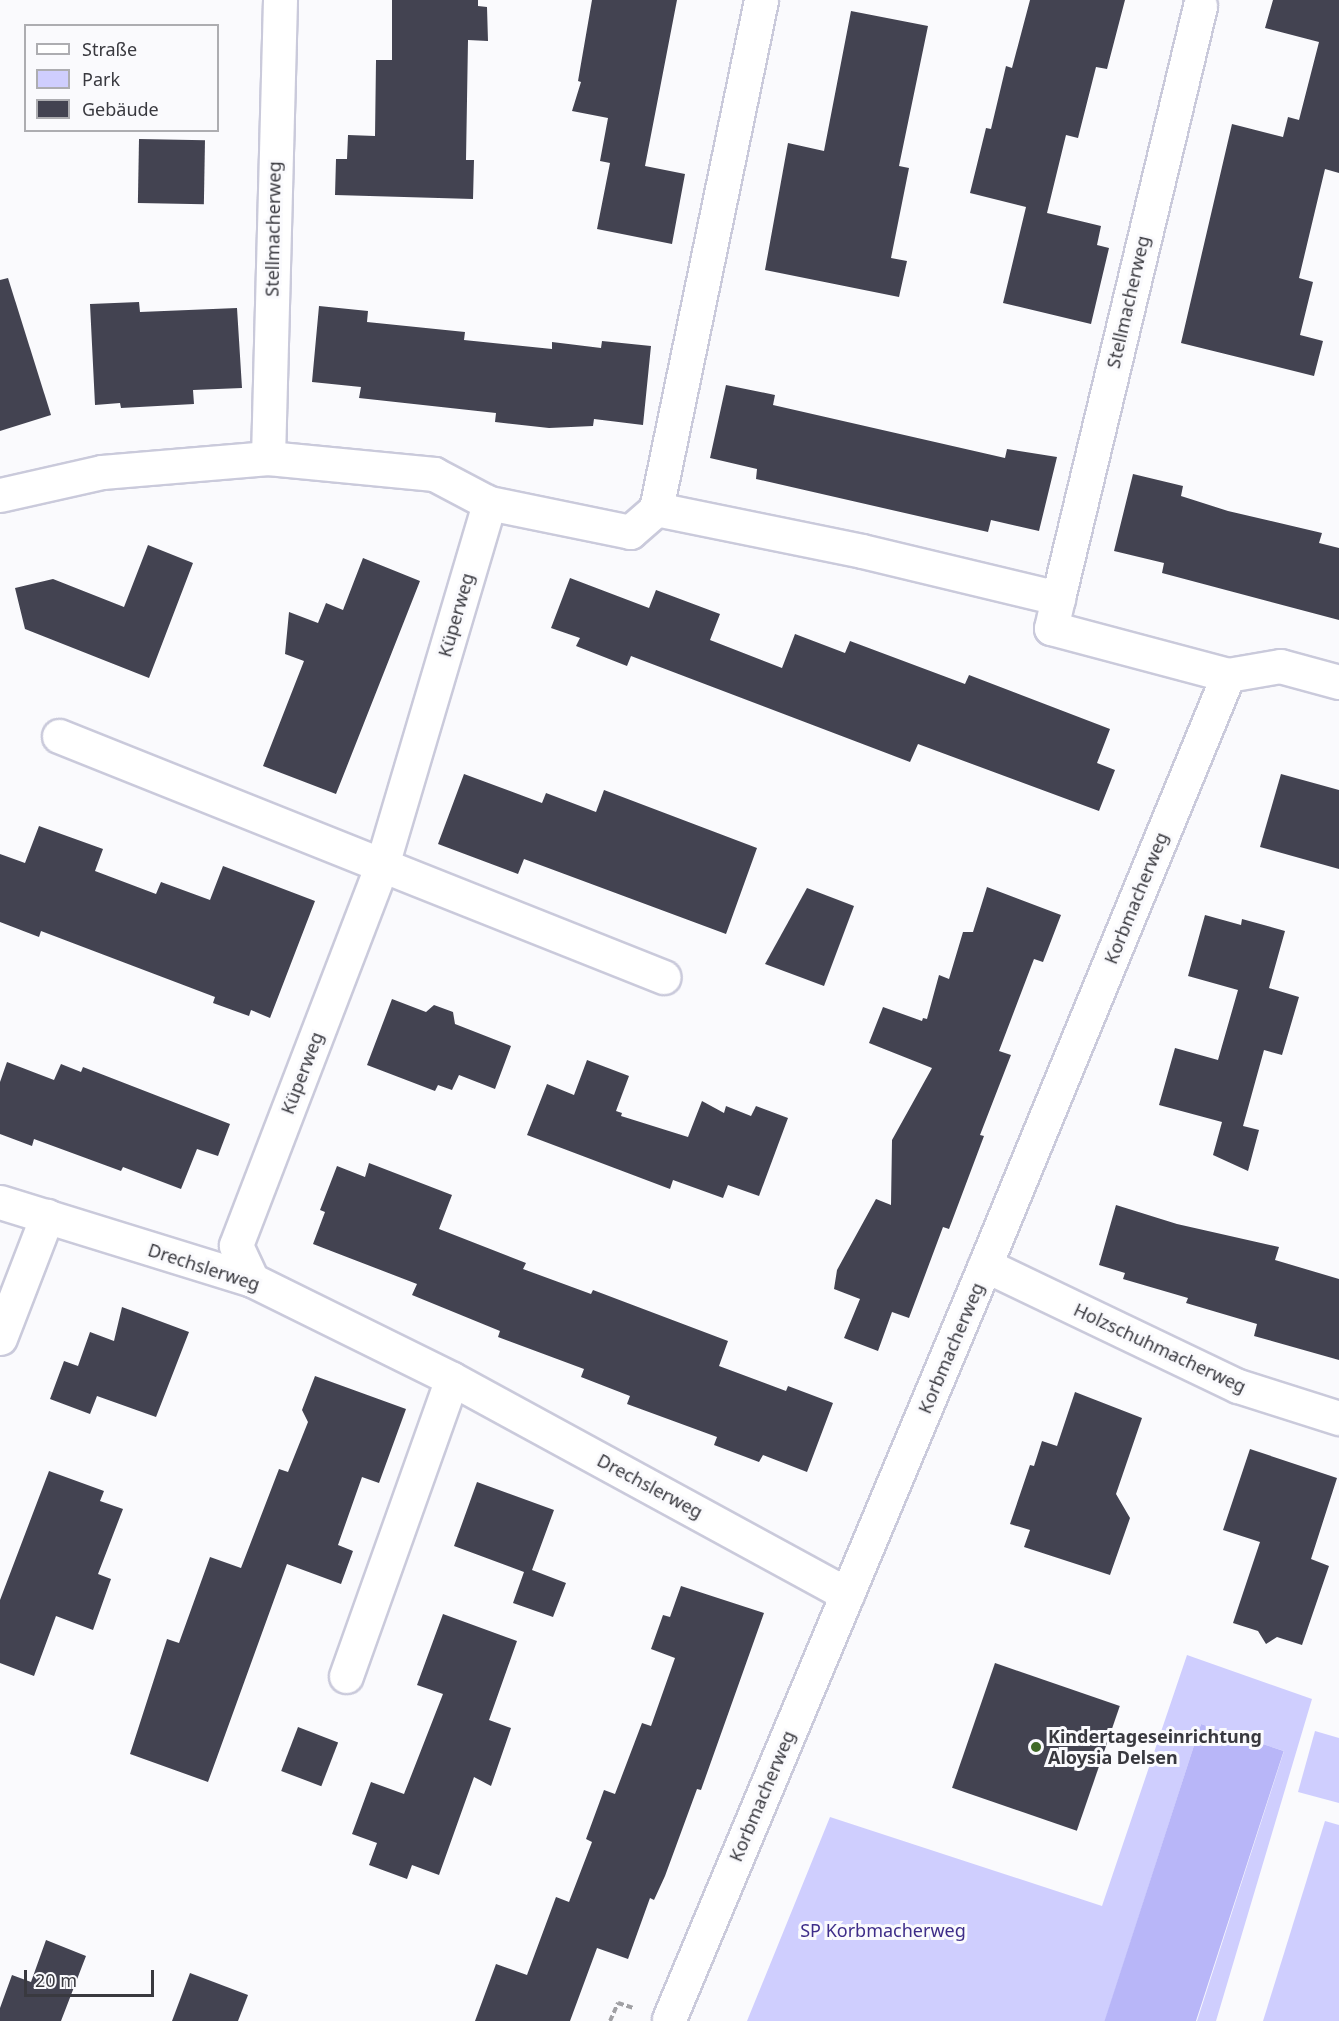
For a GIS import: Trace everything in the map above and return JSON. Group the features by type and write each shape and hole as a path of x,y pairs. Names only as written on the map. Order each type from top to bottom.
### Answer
{"street":[{"name":"Stellmacherweg","path":"268,458 280,0"},
{"path":"0,495 102,472 268,458 434,474 489,503 630,532 656,509 761,0"},
{"name":"Stellmacherweg","path":"1200,6 1051,628 1228,675 1280,666 1339,682"},
{"name":"Küperweg","path":"252,1280 236,1245 382,864 489,503"},
{"path":"656,509 862,551 1058,598"},
{"name":"Korbmacherweg","path":"669,2019 986,1265 1228,675"},
{"path":"59,736 664,977"},
{"name":"Drechslerweg","path":"0,1202 252,1280 452,1379 848,1594"},
{"path":"0,1338 47,1215"},
{"name":"Holzschuhmacherweg","path":"986,1265 1238,1386 1339,1418"},
{"path":"346,1677 452,1379"}],"green space":[{"name":"SP Korbmacherweg","path":"1187,1655 1312,1699 1216,2021 1197,2021 1284,1751 1201,1724 1105,2021 747,2021 830,1817 1102,1906"},
{"path":"1315,1731 1339,1738 1339,1803 1298,1792"},
{"path":"1325,1821 1339,1825 1339,2021 1263,2021"}],"shaded area":[{"path":"1201,1724 1284,1751 1196,2021 1105,2021"}],"building":[{"path":"392,0 478,0 478,6 487,7 488,41 468,40 466,160 474,160 473,199 335,195 336,159 347,159 348,135 375,136 376,60 392,60"},
{"path":"592,0 677,0 645,166 685,174 672,244 597,229 610,163 600,161 608,118 572,111 581,82 578,81"},
{"path":"1030,0 1125,0 1107,69 1096,67 1078,138 1066,135 1047,213 1101,226 1097,245 1109,248 1091,324 1003,303 1026,207 970,193 986,128 991,129 1006,66 1012,68"},
{"path":"1273,0 1339,0 1339,173 1325,169 1299,278 1313,282 1300,335 1323,341 1314,376 1181,343 1232,124 1283,137 1288,117 1299,120 1319,42 1265,28"},
{"path":"851,11 928,26 899,166 909,168 891,258 907,261 899,297 765,270 788,143 824,151"},
{"path":"139,139 205,140 204,204 138,203"},
{"path":"8,278 51,415 0,431 0,280"},
{"path":"139,302 140,312 237,308 242,388 193,390 194,404 121,408 120,403 95,405 90,304"},
{"path":"319,306 368,311 367,322 465,332 464,340 552,349 552,342 601,348 602,341 651,346 643,425 594,419 593,426 549,428 495,422 496,413 359,398 361,387 312,382"},
{"path":"726,385 775,395 773,405 1005,458 1007,449 1057,457 1039,531 991,520 988,532 756,479 757,469 710,458"},
{"path":"1133,474 1183,486 1181,496 1228,511 1322,533 1319,543 1339,548 1339,620 1162,573 1164,563 1114,551"},
{"path":"148,545 193,563 149,678 25,629 15,588 53,579 124,607"},
{"path":"363,558 420,581 336,794 263,766 304,661 285,654 289,612 318,623 326,603 343,610"},
{"path":"570,578 649,608 656,590 720,614 710,640 782,668 795,634 845,653 850,641 965,684 969,675 1110,729 1097,763 1115,770 1099,811 918,744 910,762 631,656 627,666 576,646 580,638 551,628"},
{"path":"464,774 542,803 546,793 596,812 604,790 757,848 726,934 524,859 518,874 438,844"},
{"path":"1281,774 1339,790 1339,869 1260,847"},
{"path":"39,826 103,849 95,871 156,894 161,882 210,900 223,866 315,901 270,1018 251,1010 249,1016 213,1003 215,997 41,931 39,937 0,922 0,854 25,863"},
{"path":"987,887 1061,915 1043,962 1034,959 999,1051 1011,1055 980,1135 984,1136 949,1229 943,1227 909,1318 892,1312 878,1351 844,1338 860,1299 834,1289 837,1270 876,1199 891,1205 892,1140 932,1068 869,1043 883,1007 922,1021 923,1018 927,1019 939,975 949,979 963,932 973,932"},
{"path":"807,888 854,906 824,986 765,964"},
{"path":"1205,915 1241,925 1242,919 1285,931 1269,988 1299,997 1282,1055 1264,1050 1243,1126 1259,1130 1248,1171 1213,1155 1222,1122 1159,1105 1175,1048 1218,1060 1238,990 1188,976"},
{"path":"392,999 426,1012 434,1005 453,1012 455,1024 511,1046 495,1089 459,1075 452,1090 438,1085 435,1091 367,1065"},
{"path":"587,1060 629,1076 616,1111 622,1113 621,1116 688,1137 702,1101 724,1113 726,1106 751,1116 756,1106 788,1118 759,1196 728,1185 723,1198 673,1180 670,1189 527,1135 547,1084 574,1095"},
{"path":"7,1062 54,1080 61,1064 81,1072 83,1067 230,1124 218,1156 197,1149 181,1189 123,1167 121,1171 34,1139 32,1146 0,1134 0,1082"},
{"path":"369,1163 452,1195 439,1229 526,1263 523,1269 591,1294 593,1290 728,1341 719,1366 786,1391 788,1386 833,1403 807,1472 763,1455 759,1462 714,1445 717,1437 627,1404 630,1396 581,1377 584,1369 498,1337 500,1331 412,1295 417,1284 313,1244 325,1212 320,1210 337,1166 365,1177"},
{"path":"1116,1205 1177,1224 1279,1247 1275,1260 1339,1279 1339,1360 1254,1336 1257,1324 1186,1303 1188,1298 1123,1279 1125,1273 1099,1265"},
{"path":"122,1307 189,1332 156,1417 97,1396 90,1414 50,1399 64,1361 78,1366 90,1332 114,1341"},
{"path":"315,1376 406,1409 379,1483 362,1477 338,1545 353,1551 341,1584 287,1564 208,1782 130,1754 167,1639 179,1643 210,1557 241,1568 279,1469 288,1472 308,1422 302,1410"},
{"path":"1075,1392 1142,1418 1116,1494 1130,1518 1110,1575 1024,1547 1030,1530 1010,1524 1030,1465 1034,1466 1042,1441 1057,1446"},
{"path":"1250,1449 1337,1478 1311,1559 1329,1566 1302,1645 1277,1637 1266,1644 1258,1631 1233,1623 1260,1542 1223,1530"},
{"path":"49,1471 104,1491 100,1501 123,1509 98,1574 111,1579 93,1630 56,1616 34,1676 0,1663 0,1600"},
{"path":"477,1482 554,1510 532,1570 566,1583 553,1617 513,1603 524,1572 454,1546"},
{"path":"681,1586 764,1613 701,1790 697,1789 665,1876 654,1900 650,1898 628,1959 597,1948 570,2021 475,2021 496,1964 527,1975 556,1897 569,1902 592,1842 586,1839 604,1790 615,1794 642,1723 651,1726 675,1658 651,1649 663,1615 670,1617"},
{"path":"443,1614 517,1641 489,1720 511,1728 491,1786 474,1777 439,1875 412,1865 407,1879 369,1865 377,1843 352,1834 371,1782 404,1794 443,1694 417,1685"},
{"name":"Kindertageseinrichtung Aloysia Delsen","path":"995,1663 1120,1706 1077,1831 952,1788"},
{"path":"298,1727 338,1742 321,1786 281,1771"},
{"path":"46,1940 86,1956 61,2021 0,2021 0,2008 12,1975 31,1982"},
{"path":"190,1973 248,1995 238,2021 172,2021"}],"place":[{"name":"Kindertageseinrichtung Aloysia Delsen","path":"1036,1747"}]}
